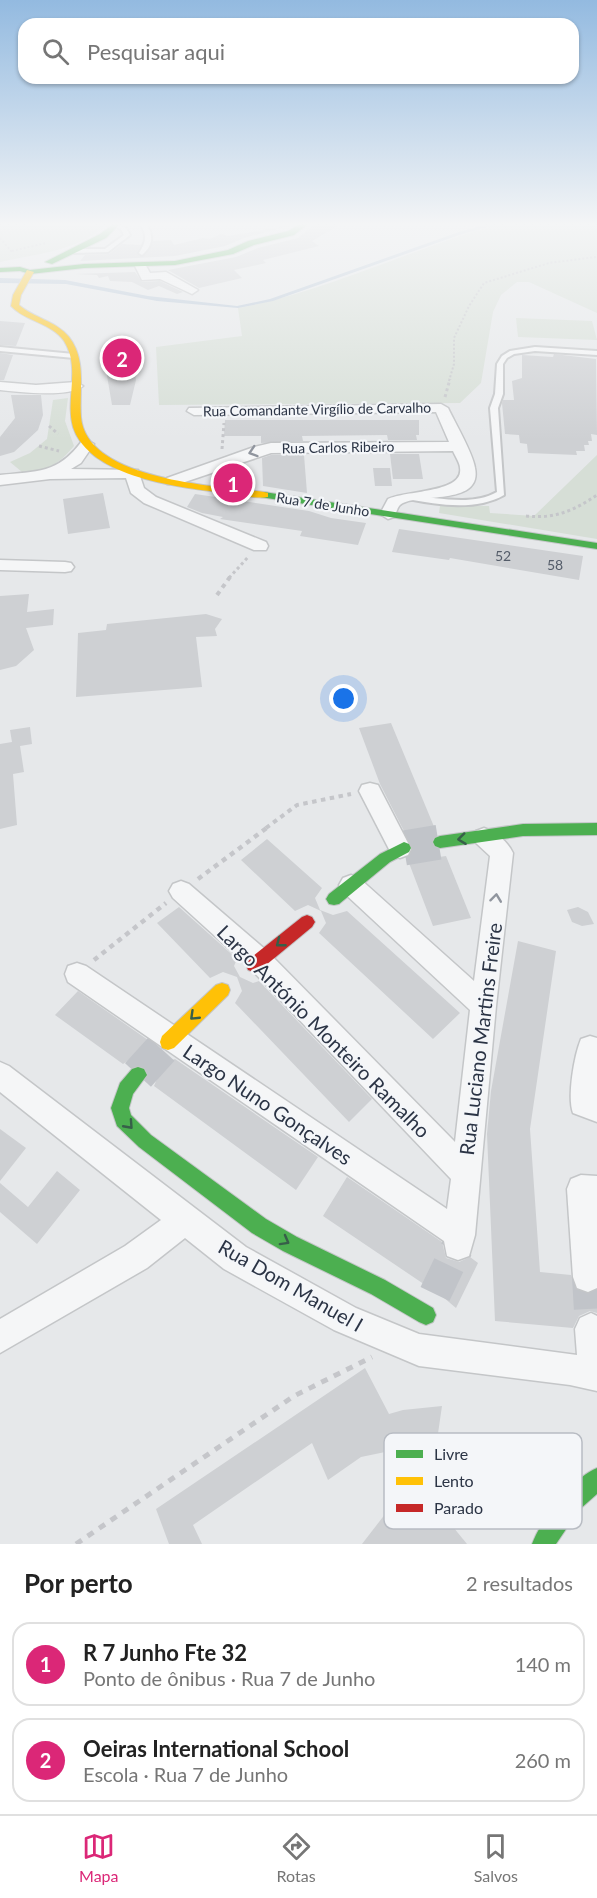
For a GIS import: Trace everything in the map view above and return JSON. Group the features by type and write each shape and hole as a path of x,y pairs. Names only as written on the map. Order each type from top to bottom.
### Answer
{"main road":[{"path":"16,296 17,309 58,330 69,343 74,356 78,425 80,434 87,444"},
{"name":"Rua 7 de Junho","path":"87,444 102,457 133,473 597,546"},
{"path":"440,842 523,830 597,829"},
{"path":"342,892 402,848"},
{"path":"256,962 307,922"},
{"path":"169,1040 222,990"},
{"path":"138,1075 126,1089 120,1108 123,1120 144,1141 259,1226 290,1244 378,1287 430,1304"},
{"path":"582,1492 597,1479"},
{"path":"543,1544 553,1529"}],"street":[{"path":"0,386 36,389 76,386"},
{"name":"Rua Comandante Virgílio de Carvalho","path":"194,411 441,408"},
{"path":"388,514 393,502 441,493 465,483 469,477 468,468 441,408"},
{"path":"50,474 76,460 87,444"},
{"name":"Rua Carlos Ribeiro","path":"173,481 259,450 271,448 458,446"},
{"path":"221,464 217,477 225,489"},
{"path":"0,480 50,474 133,473 137,490 150,500 260,546"},
{"path":"0,565 65,567"},
{"path":"370,791 402,848"},
{"name":"Rua Luciano Martins Freire","path":"459,1241 483,1006 502,853 484,837"},
{"name":"Largo António Monteiro Ramalho","path":"181,891 256,962 465,1173"},
{"path":"342,892 483,1006"},
{"name":"Largo Nuno Gonçalves","path":"77,974 459,1241"},
{"path":"597,1050 590,1048 583,1104 597,1108"},
{"name":"Rua Dom Manuel I","path":"0,1075 235,1258 345,1319 419,1350 570,1368 596,1374"},
{"path":"590,1263 581,1190 597,1190"},
{"path":"0,1337 136,1257 185,1220"},
{"path":"419,1350 430,1304"},
{"path":"591,1329 596,1374"}],"lane":[{"path":"411,497 466,501 496,496 501,493 494,408 498,394 500,364 504,357 512,352 535,349 597,353"},
{"path":"0,350 74,356"}],"path":[{"path":"441,408 454,364 454,338 475,296"},
{"path":"221,464 224,410"},
{"path":"523,515 543,518 570,514 597,495"},
{"path":"217,595 236,568 260,546"},
{"path":"77,974 181,891 297,805 370,791"},
{"path":"76,1544 294,1396 374,1355 389,1339"}],"shaded area":[{"path":"287,296 501,296 493,312 481,383 460,403 159,405 156,347 242,336 238,308"},
{"path":"560,296 597,296 597,313"},
{"path":"516,318 592,321 597,340 518,337"},
{"path":"68,398 65,421 74,446 51,466 22,472 10,462 30,453 47,439 53,400"},
{"path":"597,455 597,539 439,513 440,506 489,506 490,513 534,516"}],"water":[{"path":"131,296 237,306 287,296 238,308 157,301"}],"building":[{"path":"0,321 25,323 16,346 0,345"},
{"path":"130,346 136,380 130,405 112,405 105,364 116,363 114,348"},
{"path":"0,353 13,355 4,380 0,380"},
{"path":"554,354 596,359 597,435 591,434 592,441 588,441 589,445 584,445 585,451 576,451 577,455 528,453 527,444 520,443 519,435 505,434 502,403 503,400 514,400 512,381 522,378 522,355 553,357"},
{"path":"11,395 41,395 43,415 38,430 14,452 0,456 0,437 15,418"},
{"path":"225,420 419,420 419,435 416,435 417,440 388,440 387,435 302,436 303,441 261,443 261,436 224,436"},
{"path":"390,454 419,454 423,479 393,479"},
{"path":"271,455 304,455 307,493 263,486 262,458"},
{"path":"373,468 390,468 392,486 375,486"},
{"path":"103,493 110,528 68,534 63,499"},
{"path":"195,494 309,511 331,518 366,523 358,545 300,536 302,531 220,519 223,517 187,507"},
{"path":"399,529 583,556 579,580 450,558 449,560 392,552"},
{"path":"29,594 27,612 54,609 53,625 26,628 34,650 16,666 0,670 0,596"},
{"path":"206,614 222,619 215,629 217,636 196,637 202,687 76,697 78,633 106,630 107,624"},
{"path":"391,723 435,829 427,832 422,843 428,853 439,857 446,856 471,918 433,926 409,863 417,858 422,847 416,837 405,833 380,784 359,728"},
{"path":"30,727 32,744 20,746 24,772 13,774 17,825 0,829 0,744 12,742 10,730"},
{"path":"267,839 322,888 315,898 320,910 333,915 347,911 460,1013 433,1039 319,933 326,923 321,911 308,905 295,911 241,860"},
{"path":"179,907 237,959 234,966 240,977 253,983 259,981 372,1099 349,1122 235,1003 242,991 237,977 223,972 210,978 157,923"},
{"path":"578,907 588,912 594,924 582,926 572,922 567,910"},
{"path":"518,941 556,951 530,1129 540,1272 571,1275 576,1290 587,1294 597,1290 597,1313 590,1311 579,1316 573,1328 495,1321 487,1134 491,1091"},
{"path":"78,991 148,1040 147,1043 154,1056 167,1062 175,1059 318,1157 296,1190 154,1086 159,1074 152,1060 137,1055 123,1064 55,1015"},
{"path":"0,1129 26,1148 0,1181"},
{"path":"57,1171 80,1190 37,1244 0,1212 0,1183 28,1207"},
{"path":"347,1177 442,1242 446,1258 459,1262 470,1257 478,1263 456,1308 323,1216"},
{"path":"365,1368 389,1414 403,1410 442,1406 438,1433 384,1433 384,1452 361,1457 328,1480 312,1443 193,1525 202,1544 169,1544 156,1509"},
{"path":"384,1516 384,1529 455,1529 467,1544 362,1544"}],"tunnel":[{"path":"404,848 440,842"},
{"path":"138,1075 168,1042"},
{"path":"435,1294 457,1248"},
{"path":"588,1277 591,1329"}],"traffic: fast":[{"path":"264,495 597,546"},
{"path":"440,842 523,830 597,829"},
{"path":"334,899 385,858 404,848"},
{"path":"138,1075 126,1089 120,1108 123,1120 145,1141 259,1226 290,1244 378,1287 426,1315"},
{"path":"582,1492 597,1479"},
{"path":"543,1544 553,1529"}],"traffic: slow":[{"path":"17,296 15,306 57,330 68,341 73,351 77,372 78,427 87,445 105,459 158,479 264,495"},
{"path":"168,1042 222,990"}],"traffic: jam":[{"path":"254,965 307,922"}],"place":[{"name":"Oeiras International School","path":"122,358"},
{"name":"R 7 Junho Fte 32","path":"233,483"}]}
